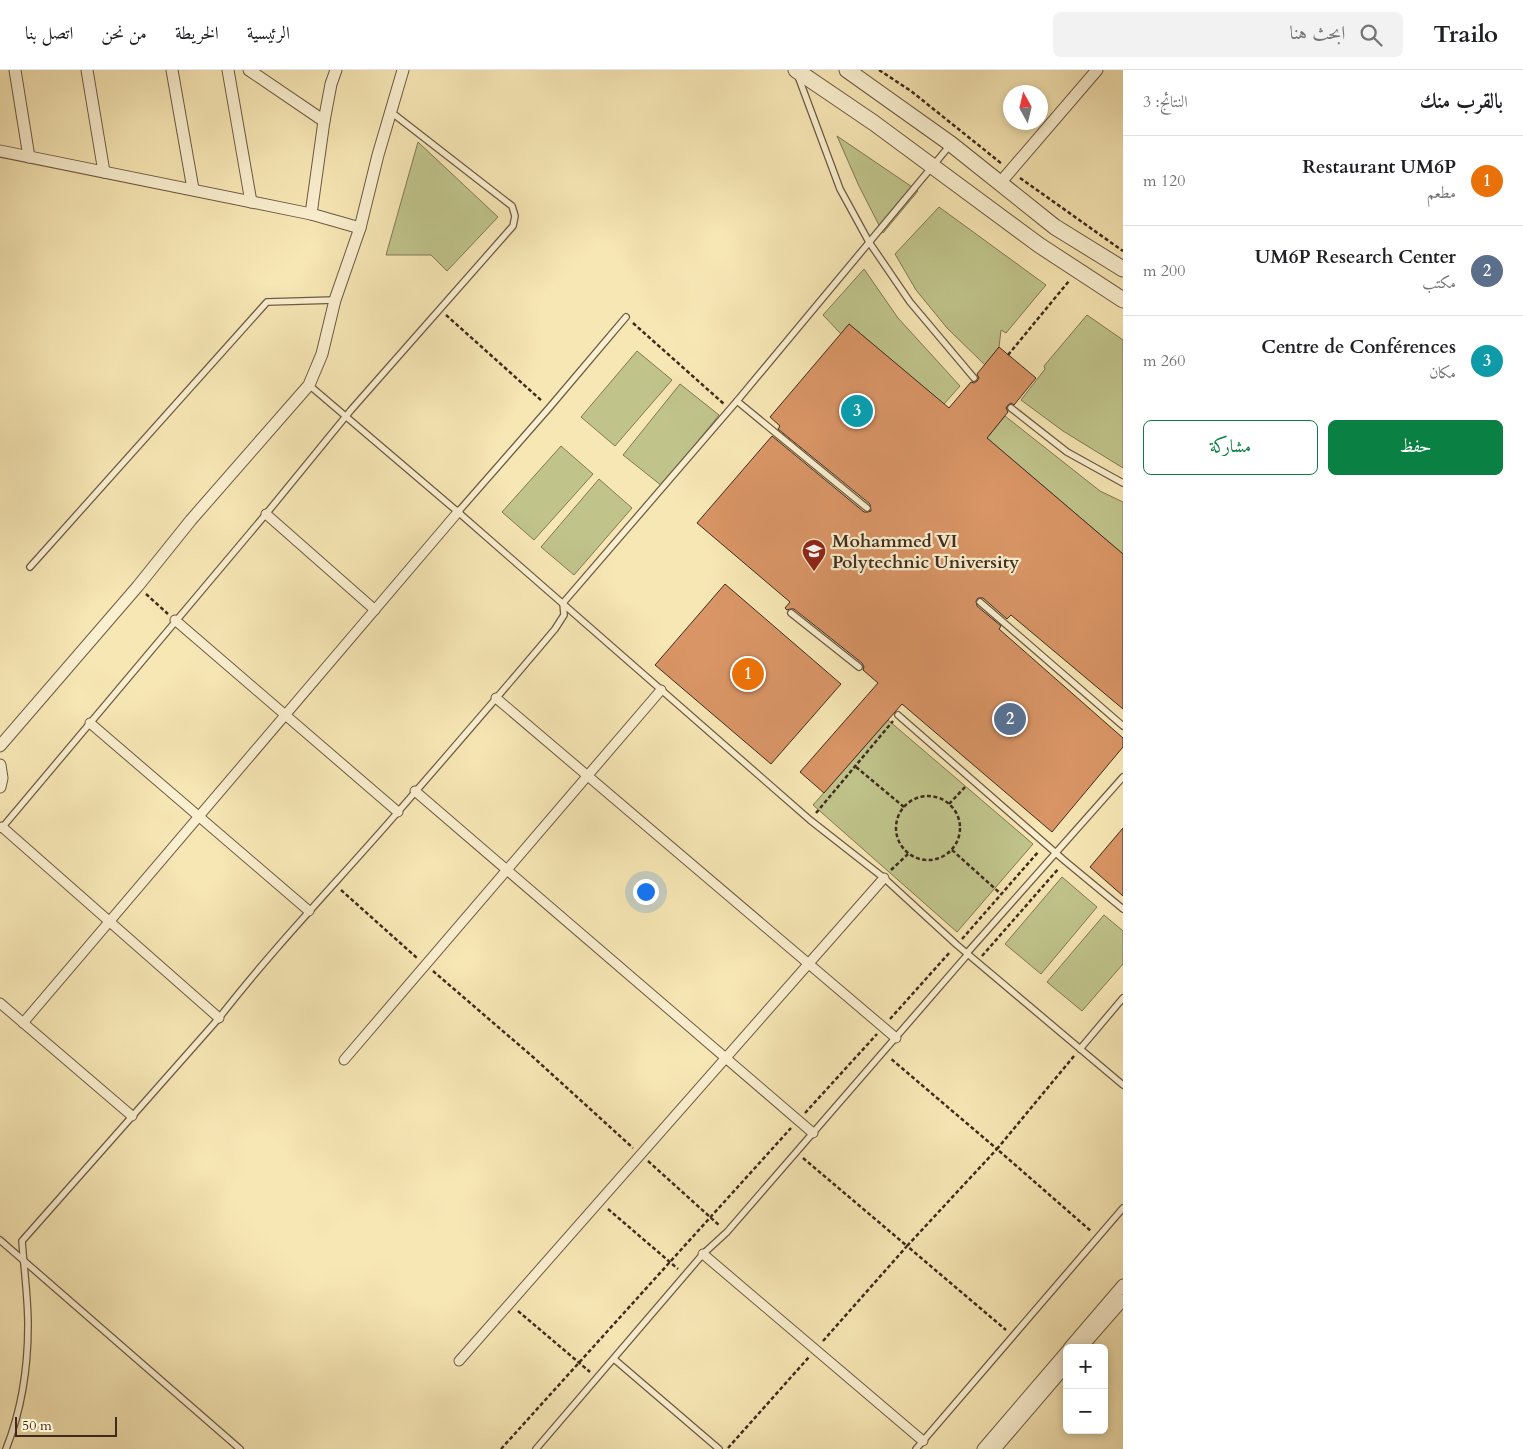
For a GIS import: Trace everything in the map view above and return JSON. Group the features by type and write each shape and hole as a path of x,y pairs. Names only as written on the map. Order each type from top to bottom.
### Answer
{"street":[{"path":"15,70 29,157"},
{"path":"87,70 104,172"},
{"path":"172,70 193,189"},
{"path":"228,70 252,202"},
{"path":"249,70 324,121"},
{"path":"311,214 324,121 331,84 336,70"},
{"path":"0,746 308,385 322,354 335,300 360,228 378,154 403,70"},
{"path":"796,70 874,123 1039,245 1123,300"},
{"path":"847,70 863,78 1055,227 1123,269"},
{"path":"1000,183 1097,70"},
{"path":"0,151 311,214 360,228"},
{"path":"23,1023 458,512"},
{"path":"266,514 375,610"},
{"path":"175,620 398,812"},
{"path":"344,1060 661,690"},
{"path":"496,698 896,1038"},
{"path":"90,723 309,911"},
{"path":"0,765 2,778 0,787"},
{"path":"415,791 813,1133"},
{"path":"1,829 219,1018"},
{"path":"459,1361 884,878"},
{"path":"0,1003 132,1116"},
{"path":"703,1254 923,1441"},
{"path":"1072,1344 1123,1285"},
{"path":"1084,1344 1123,1300"},
{"path":"983,1449 1063,1355"},
{"path":"995,1449 1063,1370"}],"lane":[{"path":"796,70 840,189 869,242 910,302 974,378"},
{"path":"1,829 346,417 513,226 515,216 512,206 391,112"},
{"path":"6,1449 21,1400 27,1352 27,1315 22,1241 219,1018 241,989 398,812 558,625 564,615 563,604 737,401 950,144"},
{"path":"30,567 266,302 335,300"},
{"path":"458,512 550,408 626,317"},
{"path":"308,385 458,512 810,820 884,878 957,945 1123,1085"},
{"path":"737,401 867,508"},
{"path":"1011,408 1067,452 1123,483"},
{"path":"980,602 1123,726"},
{"path":"791,613 859,667"},
{"path":"898,715 1045,844 1123,909"},
{"path":"536,1449 598,1379 703,1254 727,1232 1123,777"},
{"path":"1080,1049 1123,998"},
{"path":"916,1449 1123,1208"},
{"path":"0,1240 240,1449"},
{"path":"614,1360 718,1449"}],"path":[{"path":"879,70 911,91 1010,170 1068,213 1123,250"},
{"path":"1008,355 1078,271"},
{"path":"439,309 550,408"},
{"path":"626,317 730,408"},
{"path":"138,586 175,620"},
{"path":"810,820 898,715"},
{"path":"856,767 904,807"},
{"path":"949,804 972,780"},
{"path":"922,796 933,796 943,799 949,804 958,814 961,824 960,835 952,850 942,858 933,860 924,860 908,854 896,836 898,816 904,807 912,800 922,796"},
{"path":"501,1449 957,945 1045,844"},
{"path":"952,850 1001,894"},
{"path":"884,878 908,854"},
{"path":"977,962 1065,861"},
{"path":"333,884 533,1057 727,1232"},
{"path":"908,1246 997,1149 1080,1049"},
{"path":"884,1052 1098,1238"},
{"path":"796,1152 1013,1336"},
{"path":"600,1201 685,1276"},
{"path":"510,1303 598,1379"}],"green space":[{"path":"837,136 918,191 883,233 859,186"},
{"path":"418,142 498,217 447,271 431,255 386,255"},
{"path":"939,207 1046,285 1006,333 1001,330 999,347 985,365 947,328 916,290 895,254"},
{"path":"864,269 898,318 960,386 944,404 849,324 841,334 823,315"},
{"path":"1087,315 1123,340 1123,468 1063,431 1021,400 1045,369 1044,366"},
{"path":"637,351 672,380 615,446 581,417"},
{"path":"680,384 719,415 662,486 623,455"},
{"path":"1005,416 1100,491 1123,502 1123,554 987,438"},
{"path":"561,446 593,474 534,540 502,512"},
{"path":"599,479 632,508 574,575 541,547"},
{"path":"888,720 1033,844 957,932 813,805"},
{"path":"1062,877 1097,907 1041,974 1005,944"},
{"path":"1104,915 1123,931 1123,964 1082,1011 1047,982"}],"building":[{"path":"849,324 949,408 971,382 977,381 979,378 977,374 999,347 1036,378 1014,405 1011,403 1008,405 1006,408 1008,412 987,438 1123,554 1123,709 1011,615 1007,619 983,598 978,598 976,601 977,606 1001,626 999,629 1123,738 1123,747 1052,832 902,704 824,793 800,772 878,683 863,670 862,663 794,609 787,610 785,608 790,602 697,523 772,436 864,512 871,511 870,504 778,429 780,426 770,417"},
{"path":"725,584 841,684 771,764 655,665"},
{"path":"1123,828 1123,896 1090,867"}],"place":[{"name":"Centre de Conférences","path":"857,411"},
{"name":"Mohammed VI Polytechnic University","path":"814,572"},
{"name":"Restaurant UM6P","path":"748,674"},
{"name":"UM6P Research Center","path":"1010,719"}]}
